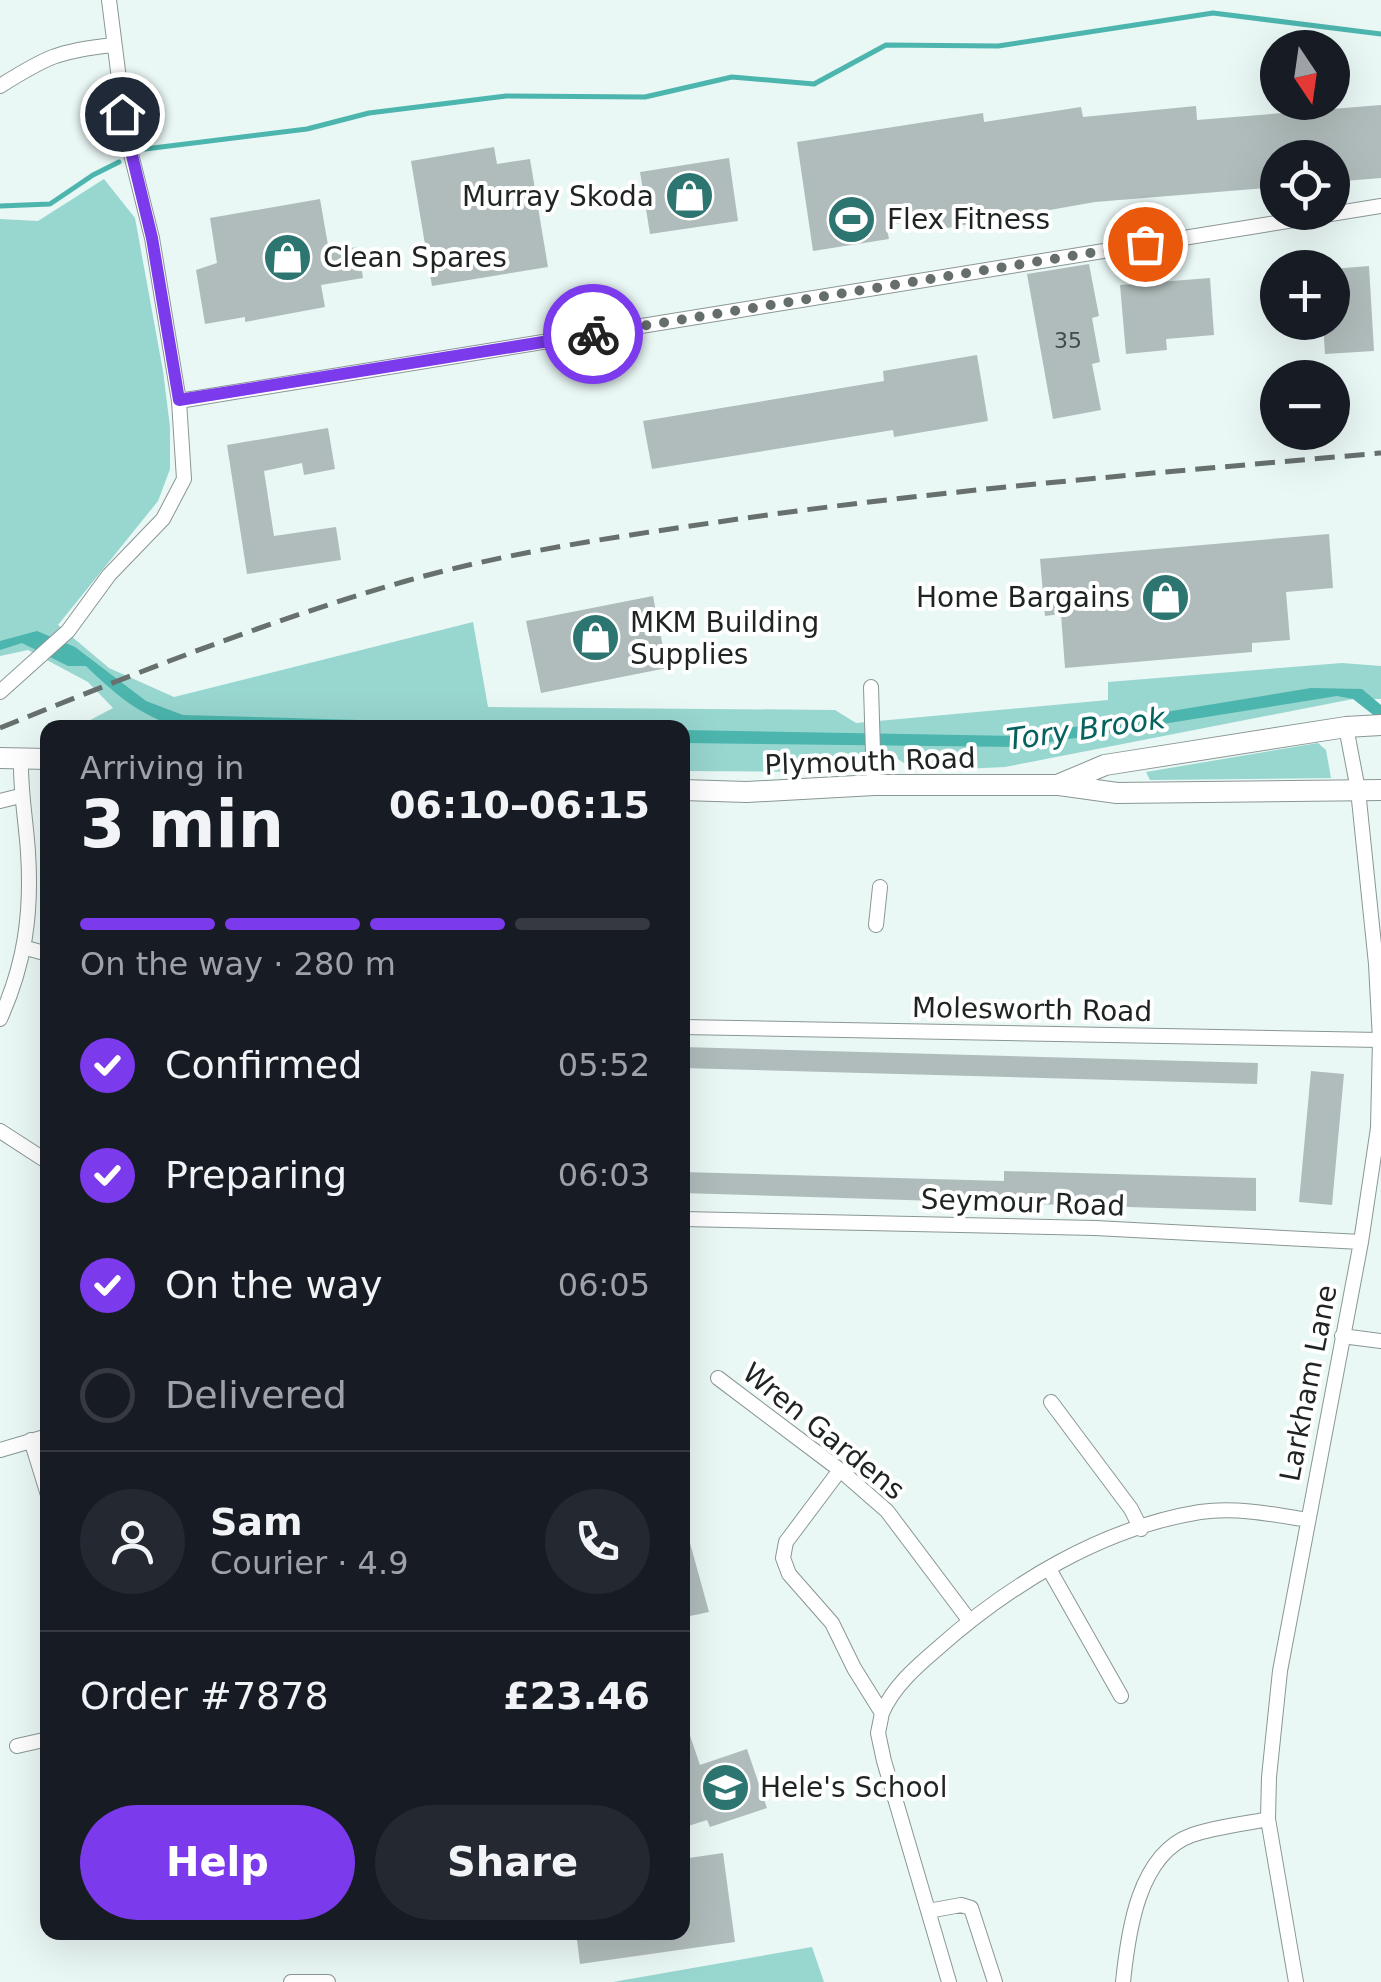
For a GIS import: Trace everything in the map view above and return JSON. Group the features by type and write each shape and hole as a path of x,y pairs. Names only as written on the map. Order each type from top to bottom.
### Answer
{"main road":[{"name":"Plymouth Road","path":"1059,785 1105,766 1346,726 1379,725"},
{"path":"10,758 40,759"},
{"name":"Plymouth Road","path":"690,790 747,792 874,785 1059,785 1117,793 1381,790"}],"street":[{"path":"0,692 68,630 109,575 163,519 184,479 179,400 152,238 126,134 109,0"},
{"path":"0,86 39,60 72,49 112,45"},
{"path":"179,400 1381,206"},
{"path":"871,687 874,785"},
{"name":"Larkham Lane","path":"1296,1982 1268,1819 1280,1671 1361,1242 1378,1128 1378,964 1358,790 1346,726"},
{"path":"0,1020 17,982 26,948 28,853 10,758"},
{"path":"0,801 20,796"},
{"path":"876,925 880,887"},
{"path":"26,948 40,952"},
{"name":"Molesworth Road","path":"690,1027 1380,1040"},
{"path":"0,1131 40,1157"},
{"name":"Seymour Road","path":"690,1219 1094,1228 1361,1242"},
{"path":"1342,1336 1381,1341"},
{"name":"Wren Gardens","path":"718,1378 887,1510 970,1620"},
{"path":"1051,1402 1131,1509 1141,1529"},
{"path":"0,1450 40,1438"},
{"path":"31,1440 40,1469"},
{"path":"840,1470 786,1542 783,1558 789,1574 832,1623 882,1713"},
{"path":"949,1982 878,1734 882,1713 896,1689 970,1620 1049,1568 1094,1546 1203,1512 1238,1510 1308,1520"},
{"path":"1049,1568 1122,1696"},
{"path":"18,1746 40,1740"},
{"path":"1122,1982 1134,1914 1148,1877 1168,1850 1190,1836 1268,1819"},
{"path":"928,1911 961,1905 971,1908 995,1982"},
{"path":"291,1982 328,1982"}],"shaded area":[{"path":"104,179 135,218 163,371 170,469 158,501 58,625 109,668 174,697 473,622 488,707 835,710 856,723 1108,700 1108,682 1342,663 1381,666 1381,699 1353,699 1005,767 941,770 910,767 890,754 850,755 829,772 690,771 690,720 90,720 113,708 88,682 28,650 0,656 0,219 38,221"},
{"path":"1318,743 1326,750 1331,778 1150,780 1146,772"},
{"path":"812,1947 824,1982 613,1982"}],"water":[{"path":"37,631 75,647 146,701 183,715 358,720 160,720 129,703 86,666 68,666 22,643 0,650 0,641"},
{"name":"Tory Brook","path":"1311,688 1362,689 1381,705 1381,721 1353,699 1337,696 1019,747 690,743 690,730 1019,736"}],"building":[{"path":"1381,105 1381,178 1350,181 1350,140 1260,140 1260,188 1095,202 925,232 923,220 886,225 889,239 813,251 797,142 983,113 984,122 1081,107 1083,117 1196,106 1197,120 1260,115 1260,120 1350,120 1350,108"},
{"path":"494,147 497,164 530,159 548,267 432,286 411,161"},
{"name":"Murray Skoda","path":"729,158 738,221 650,234 640,172"},
{"name":"Clean Spares","path":"320,199 329,251 358,247 363,278 321,285 325,307 245,322 245,317 205,324 196,270 217,263 210,218"},
{"path":"1089,264 1099,316 1092,318 1100,362 1092,364 1101,410 1053,419 1027,274"},
{"path":"1369,266 1374,351 1325,354 1324,340 1350,340 1350,268"},
{"path":"1210,278 1214,335 1166,339 1167,350 1126,354 1120,285"},
{"path":"977,355 988,421 894,437 893,430 652,469 643,421 884,381 883,371"},
{"path":"328,428 335,469 304,475 302,463 264,471 274,536 336,527 341,560 247,574 227,445"},
{"name":"Home Bargains","path":"1329,534 1333,588 1286,592 1290,640 1252,643 1252,652 1065,668 1061,614 1045,616 1040,559"},
{"name":"MKM Building Supplies","path":"653,596 667,668 541,693 526,621"},
{"path":"690,1047 1258,1063 1257,1084 690,1068"},
{"path":"1311,1071 1344,1074 1332,1205 1299,1202"},
{"path":"1004,1171 1256,1178 1256,1211 690,1193 690,1172 1004,1181"},
{"path":"690,1543 709,1612 690,1616"},
{"path":"690,1736 700,1765 747,1749 767,1808 710,1827 707,1820 690,1825"},
{"path":"723,1853 735,1942 580,1964 577,1940 690,1940 690,1858"}],"waterway":[{"path":"145,149 307,129 369,113 506,96 645,97 732,77 814,84 886,45 998,46 1213,13 1381,34"},
{"path":"0,206 50,204 119,162"}],"railway":[{"path":"0,728 303,613 406,581 519,554 878,501 1381,453"}],"way so far":[{"path":"593,334 1145,244"}],"place":[{"name":"Murray Skoda","path":"689,196"},
{"name":"Flex Fitness","path":"852,219"},
{"name":"Clean Spares","path":"288,257"},
{"name":"Home Bargains","path":"1165,597"},
{"name":"MKM Building Supplies","path":"595,638"},
{"name":"Hele's School","path":"725,1787"}],"route":[{"path":"122,114 152,238 179,400 593,334"}]}
